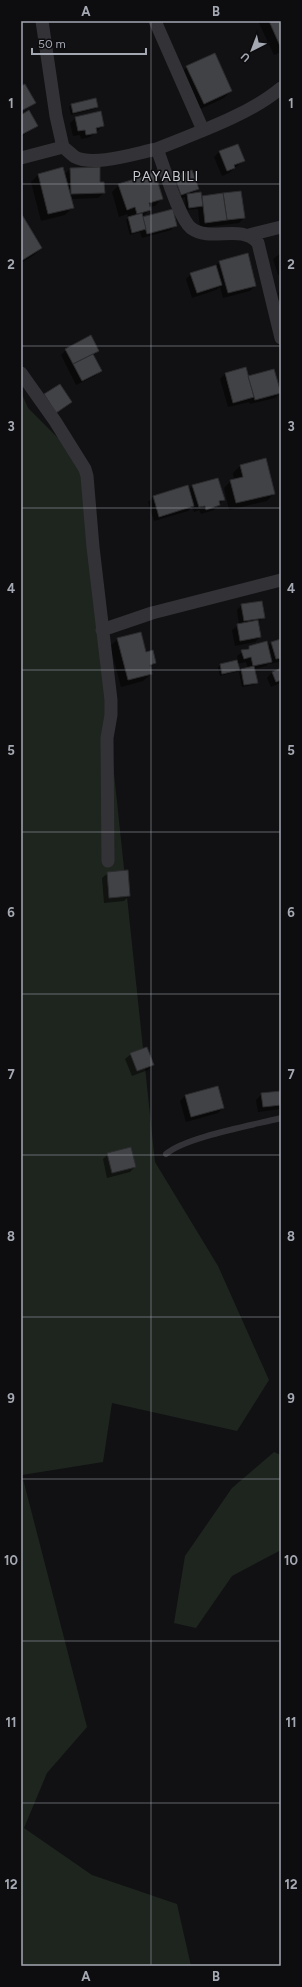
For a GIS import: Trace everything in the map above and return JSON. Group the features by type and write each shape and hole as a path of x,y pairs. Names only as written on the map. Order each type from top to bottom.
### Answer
{"street":[{"path":"42,21 63,147 76,157 90,160 107,159 157,149 203,130 265,100 281,88"},
{"path":"154,21 203,130"},
{"path":"21,158 63,147"},
{"path":"157,149 183,217 190,227 198,232 249,235 281,227"},
{"path":"249,235 258,244 281,338"},
{"path":"21,373 55,421 84,469 88,485 93,547 111,700 111,716 107,738 108,861"},
{"path":"102,630 152,613 281,580"}],"lane":[{"path":"166,1154 170,1150 192,1140 281,1118"}],"shaded area":[{"path":"21,392 28,408 81,461 155,1162 218,1266 269,1380 237,1431 112,1403 103,1462 22,1475 87,1727 47,1773 24,1828 92,1875 177,1904 191,1966 21,1966"},
{"path":"274,1452 281,1455 281,1550 232,1576 196,1628 174,1623 185,1556 232,1488"}],"building":[{"path":"269,21 281,21 281,48"},
{"path":"215,53 232,91 204,104 186,66"},
{"path":"25,84 36,103 21,111 21,86"},
{"path":"96,98 98,107 73,113 71,104"},
{"path":"29,110 38,126 21,135 21,115"},
{"path":"101,111 104,126 96,128 97,133 86,135 85,130 78,131 75,117"},
{"path":"238,144 245,161 234,165 235,168 227,171 219,151"},
{"path":"63,167 74,208 48,214 38,174"},
{"path":"100,167 100,182 104,182 105,193 71,194 70,168"},
{"path":"192,170 199,189 181,195 174,176"},
{"path":"155,173 163,199 149,203 151,210 137,214 135,207 127,210 118,184"},
{"path":"241,191 245,218 227,220 223,193"},
{"path":"201,192 203,206 189,208 187,194"},
{"path":"223,193 227,220 205,223 202,196"},
{"path":"173,209 177,226 147,234 142,217"},
{"path":"21,213 42,248 21,261"},
{"path":"142,213 146,229 132,233 128,217"},
{"path":"248,253 256,286 228,293 219,261"},
{"path":"216,265 222,285 197,293 190,273"},
{"path":"91,335 99,351 73,364 65,349"},
{"path":"93,354 102,371 82,381 73,364"},
{"path":"246,367 254,397 233,403 225,373"},
{"path":"274,369 281,393 255,400 248,376"},
{"path":"60,384 72,402 56,413 44,394"},
{"path":"266,458 275,494 236,503 230,480 243,477 240,465"},
{"path":"218,478 225,500 219,501 220,505 206,510 205,506 199,507 192,485"},
{"path":"188,485 194,506 159,517 153,496"},
{"path":"262,601 265,618 244,621 241,604"},
{"path":"258,620 261,637 240,641 237,624"},
{"path":"141,632 146,652 153,650 156,663 150,665 152,674 128,680 117,638"},
{"path":"281,639 281,658 276,659 271,642"},
{"path":"267,641 272,662 253,666 251,657 244,659 241,650 249,649 249,646"},
{"path":"237,660 240,670 222,674 220,664"},
{"path":"254,666 258,683 244,685 241,669"},
{"path":"281,668 281,680 276,682 272,672"},
{"path":"128,870 130,896 109,898 107,872"},
{"path":"147,1047 154,1065 137,1071 130,1053"},
{"path":"218,1086 224,1108 191,1117 185,1095"},
{"path":"281,1091 281,1105 263,1107 261,1093"},
{"path":"131,1147 136,1167 112,1173 107,1153"}],"district":[{"name":"PAYABILI","path":"166,176"}]}
